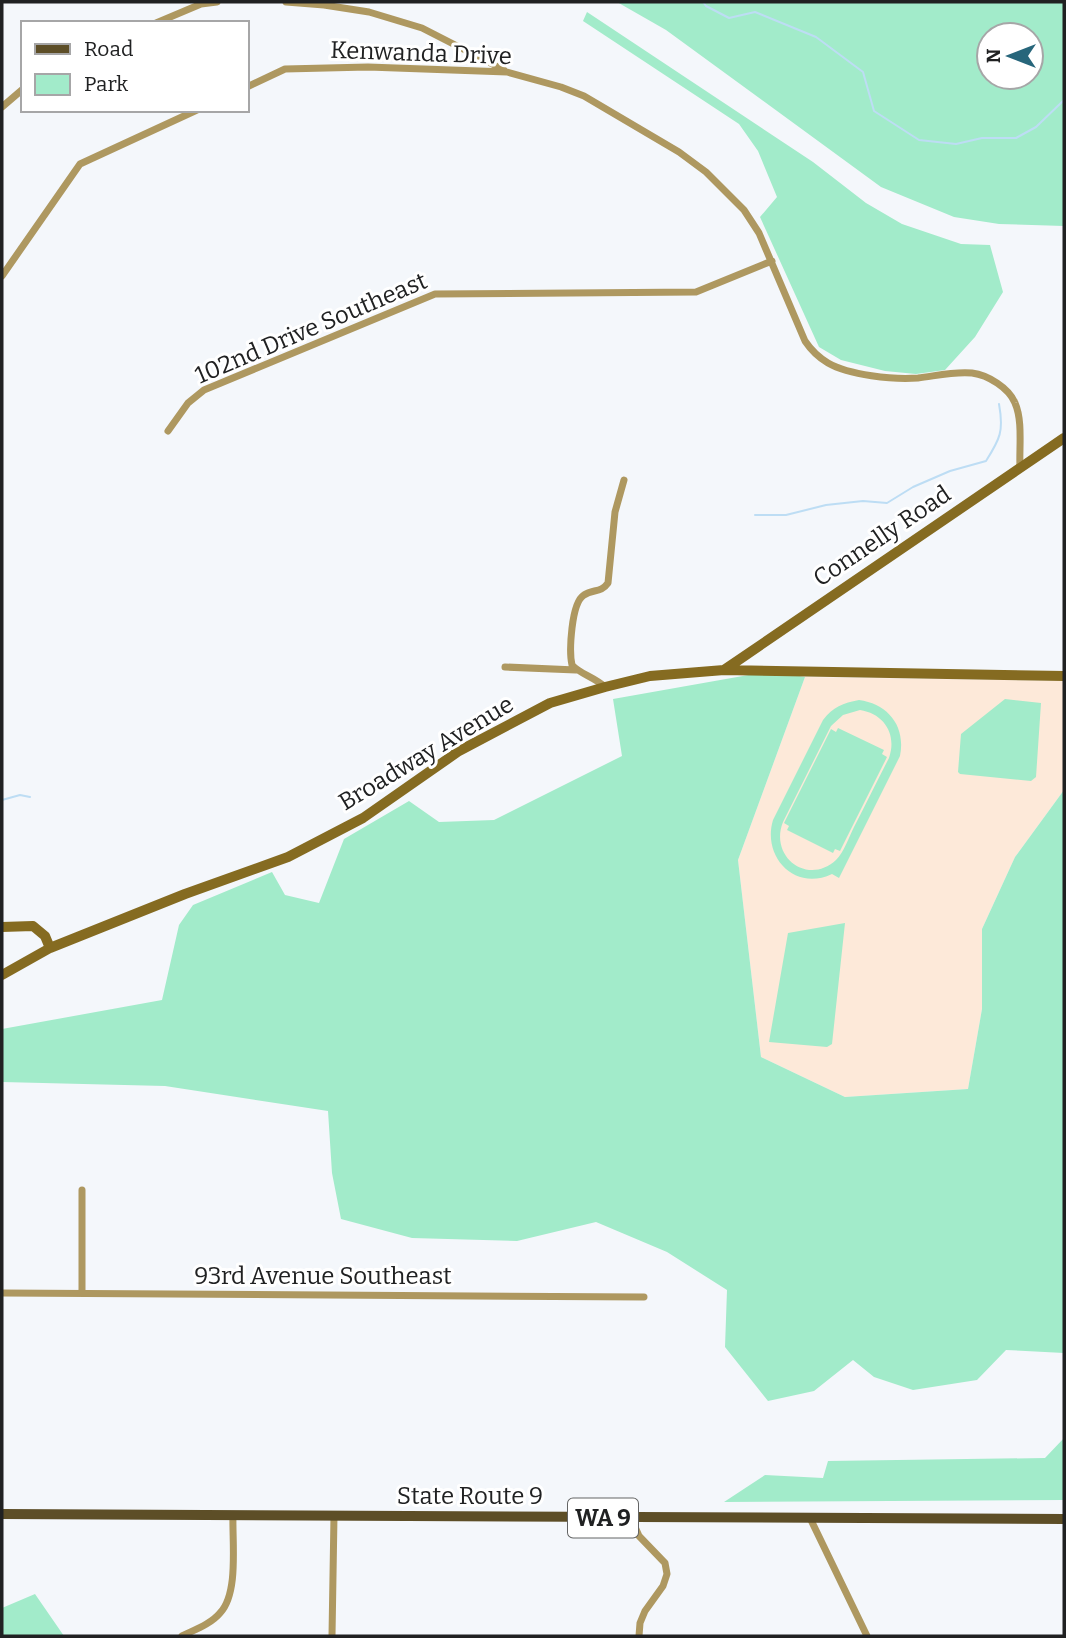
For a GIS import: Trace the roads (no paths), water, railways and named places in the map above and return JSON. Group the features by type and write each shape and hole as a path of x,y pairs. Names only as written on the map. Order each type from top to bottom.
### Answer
{"main road":[{"name":"State Route 9","path":"2,1514 1064,1519"}],"street":[{"path":"160,21 198,3 217,2"},
{"path":"286,2 369,12 422,27 507,72"},
{"name":"Kenwanda Drive","path":"248,87 285,69 368,67 507,72 584,96 680,152 706,172 744,210 759,233 805,341 814,354 844,370 897,378 972,373 986,377 1012,396 1017,406 1020,468"},
{"path":"2,107 21,91"},
{"path":"2,276 80,164 193,112"},
{"name":"102nd Drive Southeast","path":"168,431 188,403 204,390 435,293 696,292 772,261"},
{"name":"Connelly Road","path":"724,670 1064,438"},
{"path":"576,670 571,661 575,608 582,596 604,589 608,583 615,512 624,480"},
{"path":"505,667 576,670 593,677 605,687"},
{"name":"Broadway Avenue","path":"2,975 50,948 185,894 288,857 363,818 459,751 550,703 605,687 650,676 724,670 1064,676"},
{"path":"2,927 33,926 40,929 50,948"},
{"path":"82,1190 82,1293"},
{"name":"93rd Avenue Southeast","path":"2,1293 644,1297"},
{"path":"182,1636 222,1612 229,1598 233,1577 233,1515"},
{"path":"332,1636 334,1516"},
{"path":"631,1518 639,1536 665,1563 667,1574 663,1586 645,1611 639,1636"},
{"path":"810,1518 867,1636"}],"waterway":[{"path":"703,2 729,18 755,12 816,37 863,72 874,111 919,140 956,144 982,138 1016,138 1036,127 1064,100"},
{"path":"755,515 786,515 826,505 863,501 887,503 913,487 950,471 986,461 1000,434 999,404"},
{"path":"2,800 20,795 30,797"}]}
